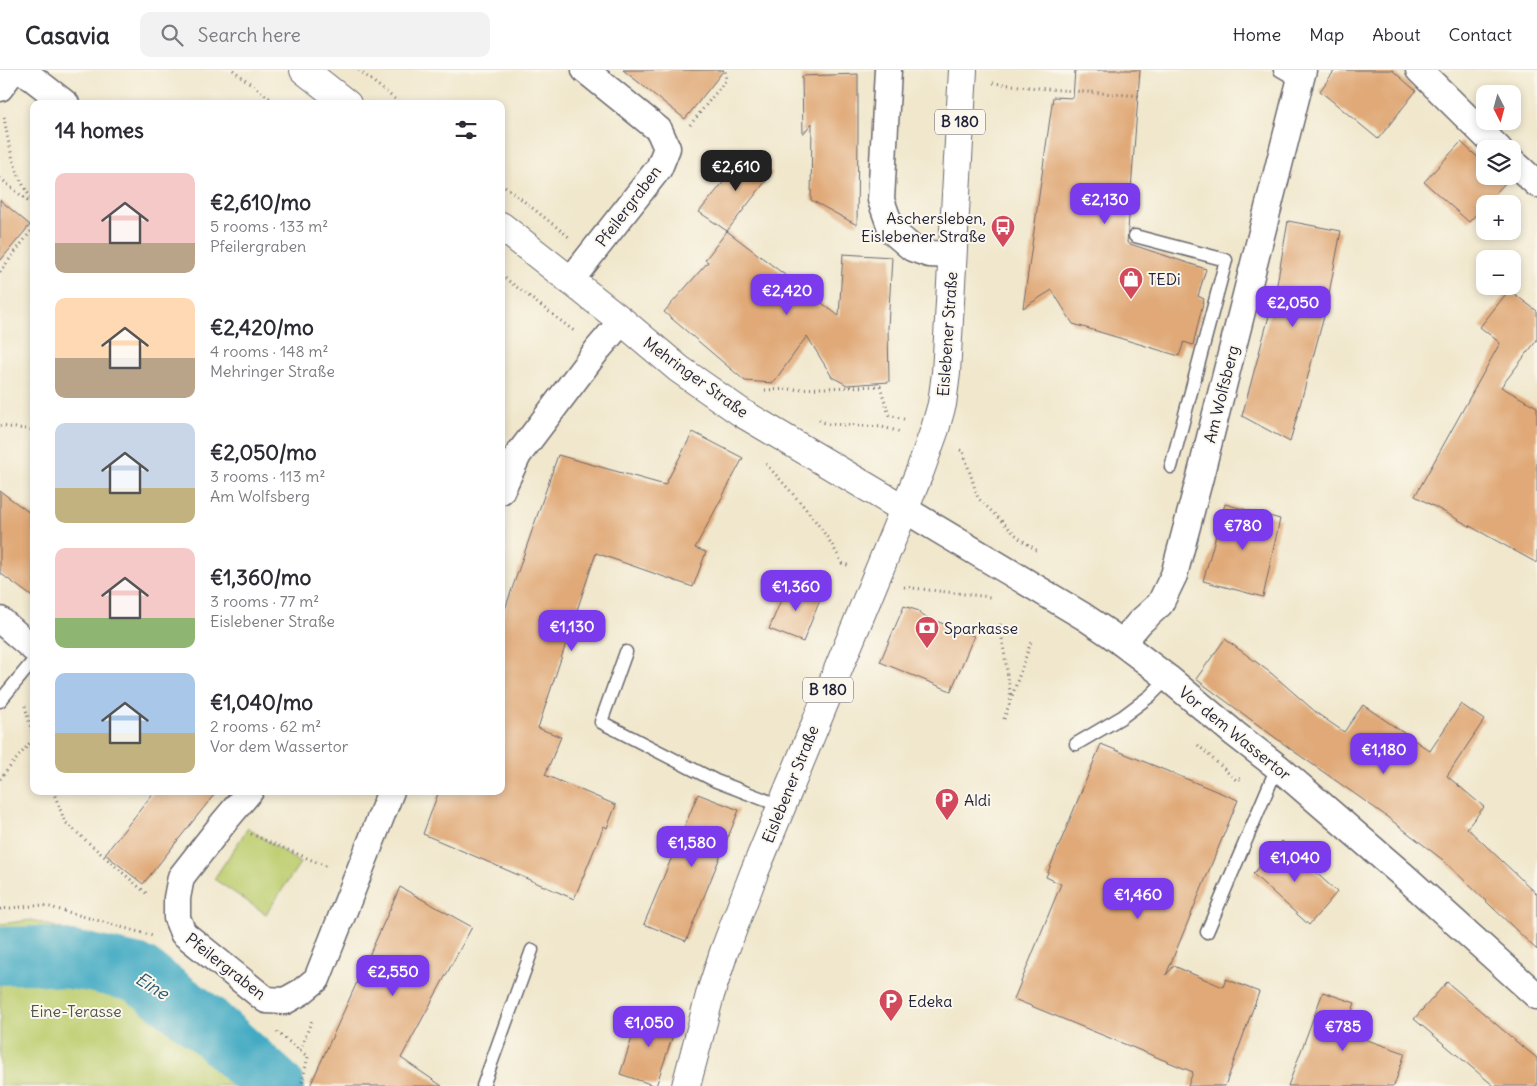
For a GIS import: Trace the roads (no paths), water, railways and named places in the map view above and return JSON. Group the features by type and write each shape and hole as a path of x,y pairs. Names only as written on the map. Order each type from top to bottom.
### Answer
{"main road":[{"path":"304,70 342,100"},
{"name":"Eislebener Straße","path":"686,1086 710,995 724,952 781,806 904,509 933,435 942,404 946,373 963,76"},
{"name":"Mehringer Straße","path":"505,229 622,321 679,369 742,413 904,509"}],"street":[{"path":"2,99 13,70"},
{"path":"22,70 61,100"},
{"name":"Pfeilergraben","path":"570,281 660,168 667,148 659,130 586,70"},
{"name":"Eislebener Straße","path":"888,70 881,200 892,231 912,248 929,254 952,255"},
{"path":"1419,70 1490,140"},
{"name":"Am Wolfsberg","path":"1122,643 1140,622 1160,604 1174,575 1200,477 1294,74"},
{"path":"1521,169 1537,184"},
{"path":"505,472 510,448 622,321"},
{"name":"Vor dem Wassertor","path":"904,509 1083,616 1168,678 1279,768 1404,876 1537,996"},
{"path":"0,620 30,646"},
{"name":"Pfeilergraben","path":"247,795 181,877 177,898 177,918 183,933 266,1000 285,1001 301,992 317,979 389,795"}],"lane":[{"path":"1135,236 1226,260 1172,467"},
{"path":"626,652 601,722 716,781 781,806"},
{"path":"0,701 30,665"},
{"path":"1076,744 1095,731 1122,717 1150,696 1168,678"},
{"path":"1207,932 1272,779 1279,768"},
{"path":"483,1086 532,950"}],"waterway":[{"name":"Eine","path":"0,956 36,955 90,963 139,974 205,1023 275,1086"}],"place":[{"name":"Aschersleben, Eislebener Straße","path":"1003,248"},
{"name":"TEDi","path":"1131,300"},
{"name":"Sparkasse","path":"927,649"},
{"name":"Aldi","path":"947,821"},
{"name":"Edeka","path":"891,1022"}],"park label":[{"name":"Eine-Terasse","path":"76,1011"}]}
